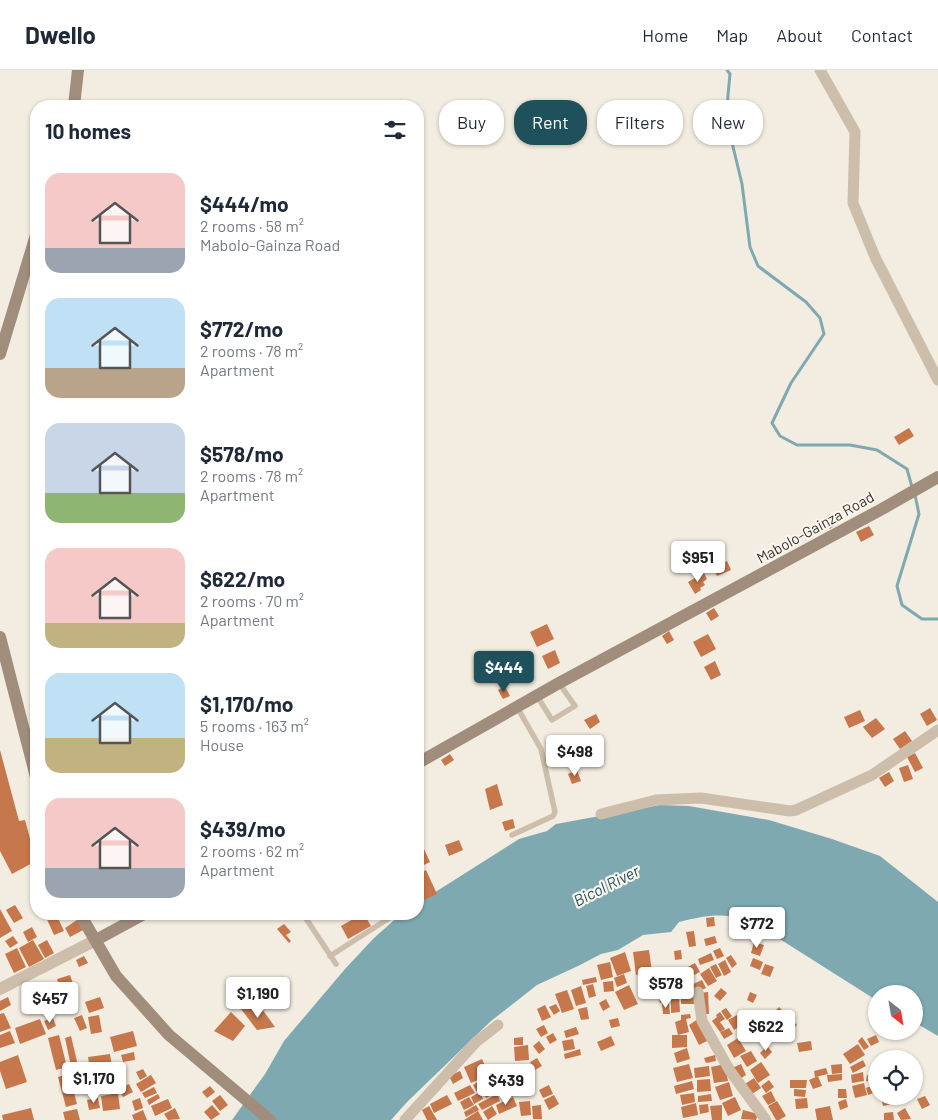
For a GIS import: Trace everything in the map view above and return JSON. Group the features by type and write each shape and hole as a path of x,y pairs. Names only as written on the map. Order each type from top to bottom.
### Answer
{"main road":[{"path":"75,100 78,70"},
{"path":"0,354 30,255"},
{"name":"Mabolo-Gainza Road","path":"424,760 559,683 938,477"},
{"path":"0,637 30,754"},
{"path":"84,920 116,976 169,1035 270,1120"},
{"path":"96,940 133,920"}],"street":[{"path":"820,70 855,132 853,203 875,257 938,380"},
{"path":"600,814 656,800 702,798 790,811 796,810 872,775 938,730"},
{"path":"0,989 96,940"},
{"path":"698,992 702,1021 730,1071 766,1120"},
{"path":"404,1120 476,1042 498,1025"}],"lane":[{"path":"537,696 552,720 575,706 559,683"},
{"path":"512,835 553,816 555,812 541,749 518,707"},
{"path":"307,920 336,964"},
{"path":"330,956 386,920"}],"water":[{"name":"Bicol River","path":"660,805 689,806 769,820 880,856 938,902 938,1036 923,1027 923,985 868,985 868,995 748,919 721,915 705,916 679,922 671,932 643,935 618,950 601,954 537,985 491,1021 407,1102 391,1120 232,1120 265,1074 284,1041 374,938 394,920 424,920 424,899 519,839 547,831 556,824"}],"building":[{"path":"909,428 914,436 899,445 894,437"},
{"path":"830,514 837,524 830,529 823,519"},
{"path":"869,526 874,535 861,542 856,532"},
{"path":"727,561 731,570 717,576 713,568"},
{"path":"704,573 707,579 703,582 705,585 695,594 688,582"},
{"path":"714,608 719,616 711,621 706,613"},
{"path":"547,624 554,639 537,647 530,632"},
{"path":"669,631 674,640 667,644 662,636"},
{"path":"708,634 716,649 701,657 693,642"},
{"path":"555,650 560,663 548,669 542,656"},
{"path":"715,661 721,675 711,680 704,667"},
{"path":"505,686 510,696 503,699 498,690"},
{"path":"930,708 937,720 927,726 920,714"},
{"path":"860,710 865,721 849,728 844,717"},
{"path":"596,714 600,722 590,729 584,720"},
{"path":"876,718 885,729 872,738 863,727"},
{"path":"905,731 912,741 900,749 893,739"},
{"path":"581,741 587,753 575,758 569,748"},
{"path":"0,750 19,821 25,820 30,839 30,864 12,874 0,851"},
{"path":"915,753 923,768 915,772 907,757"},
{"path":"450,754 454,760 445,766 441,760"},
{"path":"908,765 913,779 904,782 899,768"},
{"path":"577,770 581,781 572,784 568,774"},
{"path":"889,772 894,781 885,787 879,778"},
{"path":"497,784 503,805 490,810 485,789"},
{"path":"513,819 515,828 505,831 502,822"},
{"path":"459,840 463,850 449,856 445,845"},
{"path":"424,849 430,862 424,865"},
{"path":"426,870 437,894 424,900 424,871"},
{"path":"15,905 23,918 14,923 6,910"},
{"path":"0,909 12,931 0,938"},
{"path":"714,917 715,926 707,927 706,918"},
{"path":"47,920 59,920 64,931 54,935"},
{"path":"77,920 83,930 70,937 65,928"},
{"path":"352,920 368,920 371,926 348,939 341,926"},
{"path":"284,924 291,932 286,935 291,941 289,943 277,929"},
{"path":"32,927 37,937 28,942 23,932"},
{"path":"757,928 764,934 758,941 751,935"},
{"path":"694,931 696,946 689,947 686,932"},
{"path":"733,932 742,932 742,939 732,938"},
{"path":"13,936 18,943 10,948 5,941"},
{"path":"715,936 717,943 706,946 704,939"},
{"path":"33,940 44,959 29,967 19,948"},
{"path":"47,940 54,953 45,958 38,945"},
{"path":"754,942 764,945 760,956 751,953"},
{"path":"17,948 26,967 14,973 5,954"},
{"path":"720,948 724,956 717,959 713,951"},
{"path":"649,950 652,972 636,975 633,952"},
{"path":"681,950 682,959 675,960 674,951"},
{"path":"625,952 631,971 617,976 610,958"},
{"path":"711,953 714,960 700,965 698,959"},
{"path":"731,955 737,964 732,968 726,958"},
{"path":"84,956 88,963 79,967 76,960"},
{"path":"753,958 763,962 760,970 750,966"},
{"path":"725,960 731,972 724,976 718,964"},
{"path":"610,962 613,977 601,980 597,965"},
{"path":"695,963 700,972 686,979 682,970"},
{"path":"716,964 722,975 716,978 710,967"},
{"path":"765,964 774,967 770,977 761,974"},
{"path":"709,968 717,981 708,986 700,974"},
{"path":"662,970 669,981 660,987 653,976"},
{"path":"679,970 684,980 673,985 668,976"},
{"path":"624,974 627,983 617,987 614,978"},
{"path":"70,975 75,990 62,994 57,979"},
{"path":"596,977 597,982 583,985 582,980"},
{"path":"653,979 655,990 644,992 642,981"},
{"path":"702,980 706,988 695,993 691,985"},
{"path":"613,981 614,991 604,992 603,982"},
{"path":"685,981 689,990 682,994 677,985"},
{"path":"593,984 596,996 589,998 586,986"},
{"path":"629,985 638,1004 624,1010 615,992"},
{"path":"581,986 586,1003 576,1006 571,990"},
{"path":"54,987 62,1003 49,1010 41,993"},
{"path":"668,988 670,1001 660,1003 657,990"},
{"path":"721,988 727,993 720,1001 714,996"},
{"path":"567,990 574,1009 562,1013 555,994"},
{"path":"34,991 39,1004 29,1007 25,995"},
{"path":"708,992 709,1014 702,1014 700,993"},
{"path":"750,992 757,995 753,1003 747,1000"},
{"path":"671,996 679,996 680,1012 671,1013"},
{"path":"694,996 695,1004 681,1004 681,997"},
{"path":"8,997 11,1005 0,1011 0,1001"},
{"path":"100,997 104,1008 89,1013 85,1002"},
{"path":"606,999 610,1007 603,1011 599,1003"},
{"path":"662,1003 669,1003 670,1014 663,1014"},
{"path":"556,1004 560,1011 554,1015 549,1007"},
{"path":"545,1005 551,1017 542,1021 537,1009"},
{"path":"587,1007 589,1019 581,1020 578,1009"},
{"path":"779,1007 797,1025 790,1032 772,1014"},
{"path":"726,1008 732,1016 727,1020 721,1011"},
{"path":"241,1009 262,1009 275,1027 257,1030"},
{"path":"231,1012 245,1026 233,1041 214,1031"},
{"path":"720,1012 725,1019 720,1022 725,1029 720,1032 712,1021"},
{"path":"4,1013 11,1028 0,1032 0,1014"},
{"path":"690,1014 691,1018 686,1019 689,1032 678,1035 675,1022 681,1020 681,1015"},
{"path":"82,1015 87,1028 80,1031 74,1018"},
{"path":"99,1015 102,1032 91,1034 88,1017"},
{"path":"737,1015 743,1024 734,1030 728,1020"},
{"path":"750,1016 755,1018 750,1031 744,1029"},
{"path":"53,1018 56,1026 48,1030 44,1021"},
{"path":"618,1018 620,1026 611,1028 609,1020"},
{"path":"40,1019 46,1034 20,1044 15,1028"},
{"path":"698,1019 709,1040 699,1045 689,1025"},
{"path":"544,1025 548,1033 541,1037 536,1029"},
{"path":"576,1027 579,1034 566,1038 564,1031"},
{"path":"729,1028 733,1034 724,1039 720,1032"},
{"path":"754,1028 764,1032 760,1042 750,1038"},
{"path":"10,1031 15,1043 0,1048 0,1035"},
{"path":"133,1031 137,1046 114,1052 110,1037"},
{"path":"553,1033 557,1040 550,1044 546,1037"},
{"path":"59,1035 67,1067 56,1070 48,1038"},
{"path":"672,1035 687,1035 687,1047 672,1048"},
{"path":"71,1036 79,1070 72,1071 65,1038"},
{"path":"611,1036 615,1045 601,1051 597,1042"},
{"path":"523,1037 523,1045 514,1045 514,1038"},
{"path":"862,1037 869,1047 864,1050 858,1041"},
{"path":"738,1038 746,1051 734,1058 727,1045"},
{"path":"573,1039 575,1049 564,1051 562,1041"},
{"path":"867,1039 878,1040 879,1042 871,1046"},
{"path":"539,1041 545,1049 539,1054 533,1046"},
{"path":"811,1041 812,1050 799,1052 797,1043"},
{"path":"858,1044 865,1055 850,1064 843,1054"},
{"path":"528,1045 529,1060 515,1061 514,1047"},
{"path":"767,1046 772,1052 765,1059 760,1053"},
{"path":"687,1048 690,1059 677,1063 674,1053"},
{"path":"580,1049 581,1055 565,1059 564,1054"},
{"path":"751,1051 757,1061 747,1067 740,1056"},
{"path":"134,1052 135,1060 123,1062 121,1055"},
{"path":"110,1054 112,1067 90,1069 88,1057"},
{"path":"18,1055 27,1082 6,1089 0,1071 0,1062"},
{"path":"715,1055 716,1061 706,1063 704,1058"},
{"path":"537,1058 542,1066 535,1070 530,1062"},
{"path":"482,1059 489,1075 471,1083 464,1067"},
{"path":"863,1060 866,1066 853,1073 850,1067"},
{"path":"761,1062 770,1075 758,1083 750,1070"},
{"path":"689,1064 693,1078 677,1082 673,1068"},
{"path":"725,1064 728,1081 714,1083 711,1067"},
{"path":"741,1064 746,1075 738,1080 732,1068"},
{"path":"842,1064 842,1073 832,1074 831,1065"},
{"path":"525,1065 526,1084 516,1084 515,1066"},
{"path":"709,1066 710,1076 695,1078 694,1068"},
{"path":"510,1067 514,1076 508,1079 504,1070"},
{"path":"826,1068 828,1074 815,1077 814,1071"},
{"path":"143,1069 147,1076 140,1080 136,1072"},
{"path":"460,1071 463,1078 453,1084 449,1076"},
{"path":"863,1072 864,1081 852,1083 851,1075"},
{"path":"502,1073 506,1079 495,1086 491,1079"},
{"path":"69,1074 77,1104 66,1107 58,1077"},
{"path":"842,1074 842,1080 828,1082 827,1075"},
{"path":"151,1075 156,1083 141,1092 136,1084"},
{"path":"818,1076 822,1086 813,1089 809,1080"},
{"path":"484,1078 489,1085 477,1092 473,1085"},
{"path":"754,1078 761,1088 749,1096 742,1086"},
{"path":"710,1079 711,1091 697,1092 697,1080"},
{"path":"769,1080 774,1087 766,1093 761,1086"},
{"path":"790,1080 807,1080 806,1088 790,1088"},
{"path":"96,1081 99,1090 86,1094 83,1086"},
{"path":"692,1081 694,1089 676,1094 674,1086"},
{"path":"111,1082 113,1091 102,1093 100,1084"},
{"path":"729,1082 733,1096 720,1100 715,1087"},
{"path":"864,1083 867,1095 855,1098 852,1086"},
{"path":"129,1084 133,1092 123,1097 119,1089"},
{"path":"470,1085 475,1093 458,1101 454,1093"},
{"path":"493,1085 491,1088 494,1087 497,1092 486,1098 482,1090"},
{"path":"516,1085 519,1094 502,1100 499,1092"},
{"path":"549,1085 553,1094 543,1098 539,1090"},
{"path":"210,1086 215,1092 207,1098 202,1092"},
{"path":"154,1087 157,1093 145,1098 142,1093"},
{"path":"794,1089 806,1090 805,1097 794,1096"},
{"path":"838,1089 846,1089 847,1098 838,1098"},
{"path":"771,1091 776,1101 768,1105 762,1096"},
{"path":"480,1092 483,1099 474,1104 471,1097"},
{"path":"118,1093 120,1109 103,1111 101,1096"},
{"path":"694,1093 695,1102 682,1105 680,1095"},
{"path":"158,1094 160,1098 149,1105 147,1100"},
{"path":"497,1094 500,1101 482,1110 478,1104"},
{"path":"711,1094 712,1101 698,1102 698,1096"},
{"path":"220,1095 228,1105 220,1111 212,1101"},
{"path":"447,1095 452,1104 434,1113 430,1104"},
{"path":"554,1095 559,1104 549,1110 544,1100"},
{"path":"925,1096 930,1105 922,1109 920,1105 923,1105 923,1097"},
{"path":"469,1097 474,1105 464,1110 460,1102"},
{"path":"513,1097 517,1106 499,1114 496,1105"},
{"path":"735,1097 741,1110 728,1116 722,1103"},
{"path":"98,1098 100,1108 89,1110 87,1100"},
{"path":"140,1098 143,1108 135,1111 132,1101"},
{"path":"807,1098 808,1108 796,1109 795,1099"},
{"path":"168,1099 172,1108 155,1116 151,1106"},
{"path":"846,1099 848,1107 840,1110 838,1102"},
{"path":"530,1101 531,1115 521,1116 519,1102"},
{"path":"777,1101 786,1116 779,1120 776,1120 768,1106"},
{"path":"696,1103 698,1115 683,1118 681,1107"},
{"path":"708,1104 709,1112 700,1114 699,1105"},
{"path":"212,1105 220,1114 211,1120 204,1112"},
{"path":"476,1105 479,1110 466,1117 464,1112"},
{"path":"541,1105 542,1119 533,1119 532,1106"},
{"path":"722,1105 722,1120 712,1120 710,1106"},
{"path":"429,1106 437,1120 427,1120 422,1110"},
{"path":"492,1106 497,1114 488,1120 483,1112"},
{"path":"830,1106 833,1120 817,1120 815,1109"},
{"path":"31,1108 34,1120 3,1120 2,1115"},
{"path":"175,1108 180,1119 168,1120 164,1114"},
{"path":"905,1108 911,1119 901,1120 897,1113"},
{"path":"77,1109 80,1120 65,1120 63,1112"},
{"path":"143,1110 147,1120 134,1120 132,1115"},
{"path":"743,1110 758,1114 756,1120 741,1119"},
{"path":"478,1111 483,1120 464,1120"},
{"path":"893,1112 894,1120 884,1120 884,1113"}],"waterway":[{"path":"727,70 730,74 727,106 728,126 742,184 750,247 758,266 806,302 820,318 824,334 791,383 772,423 780,436 797,445 850,445 877,450 907,469 912,487"},
{"path":"915,495 919,514 897,586 902,605 922,619 938,619"}]}
